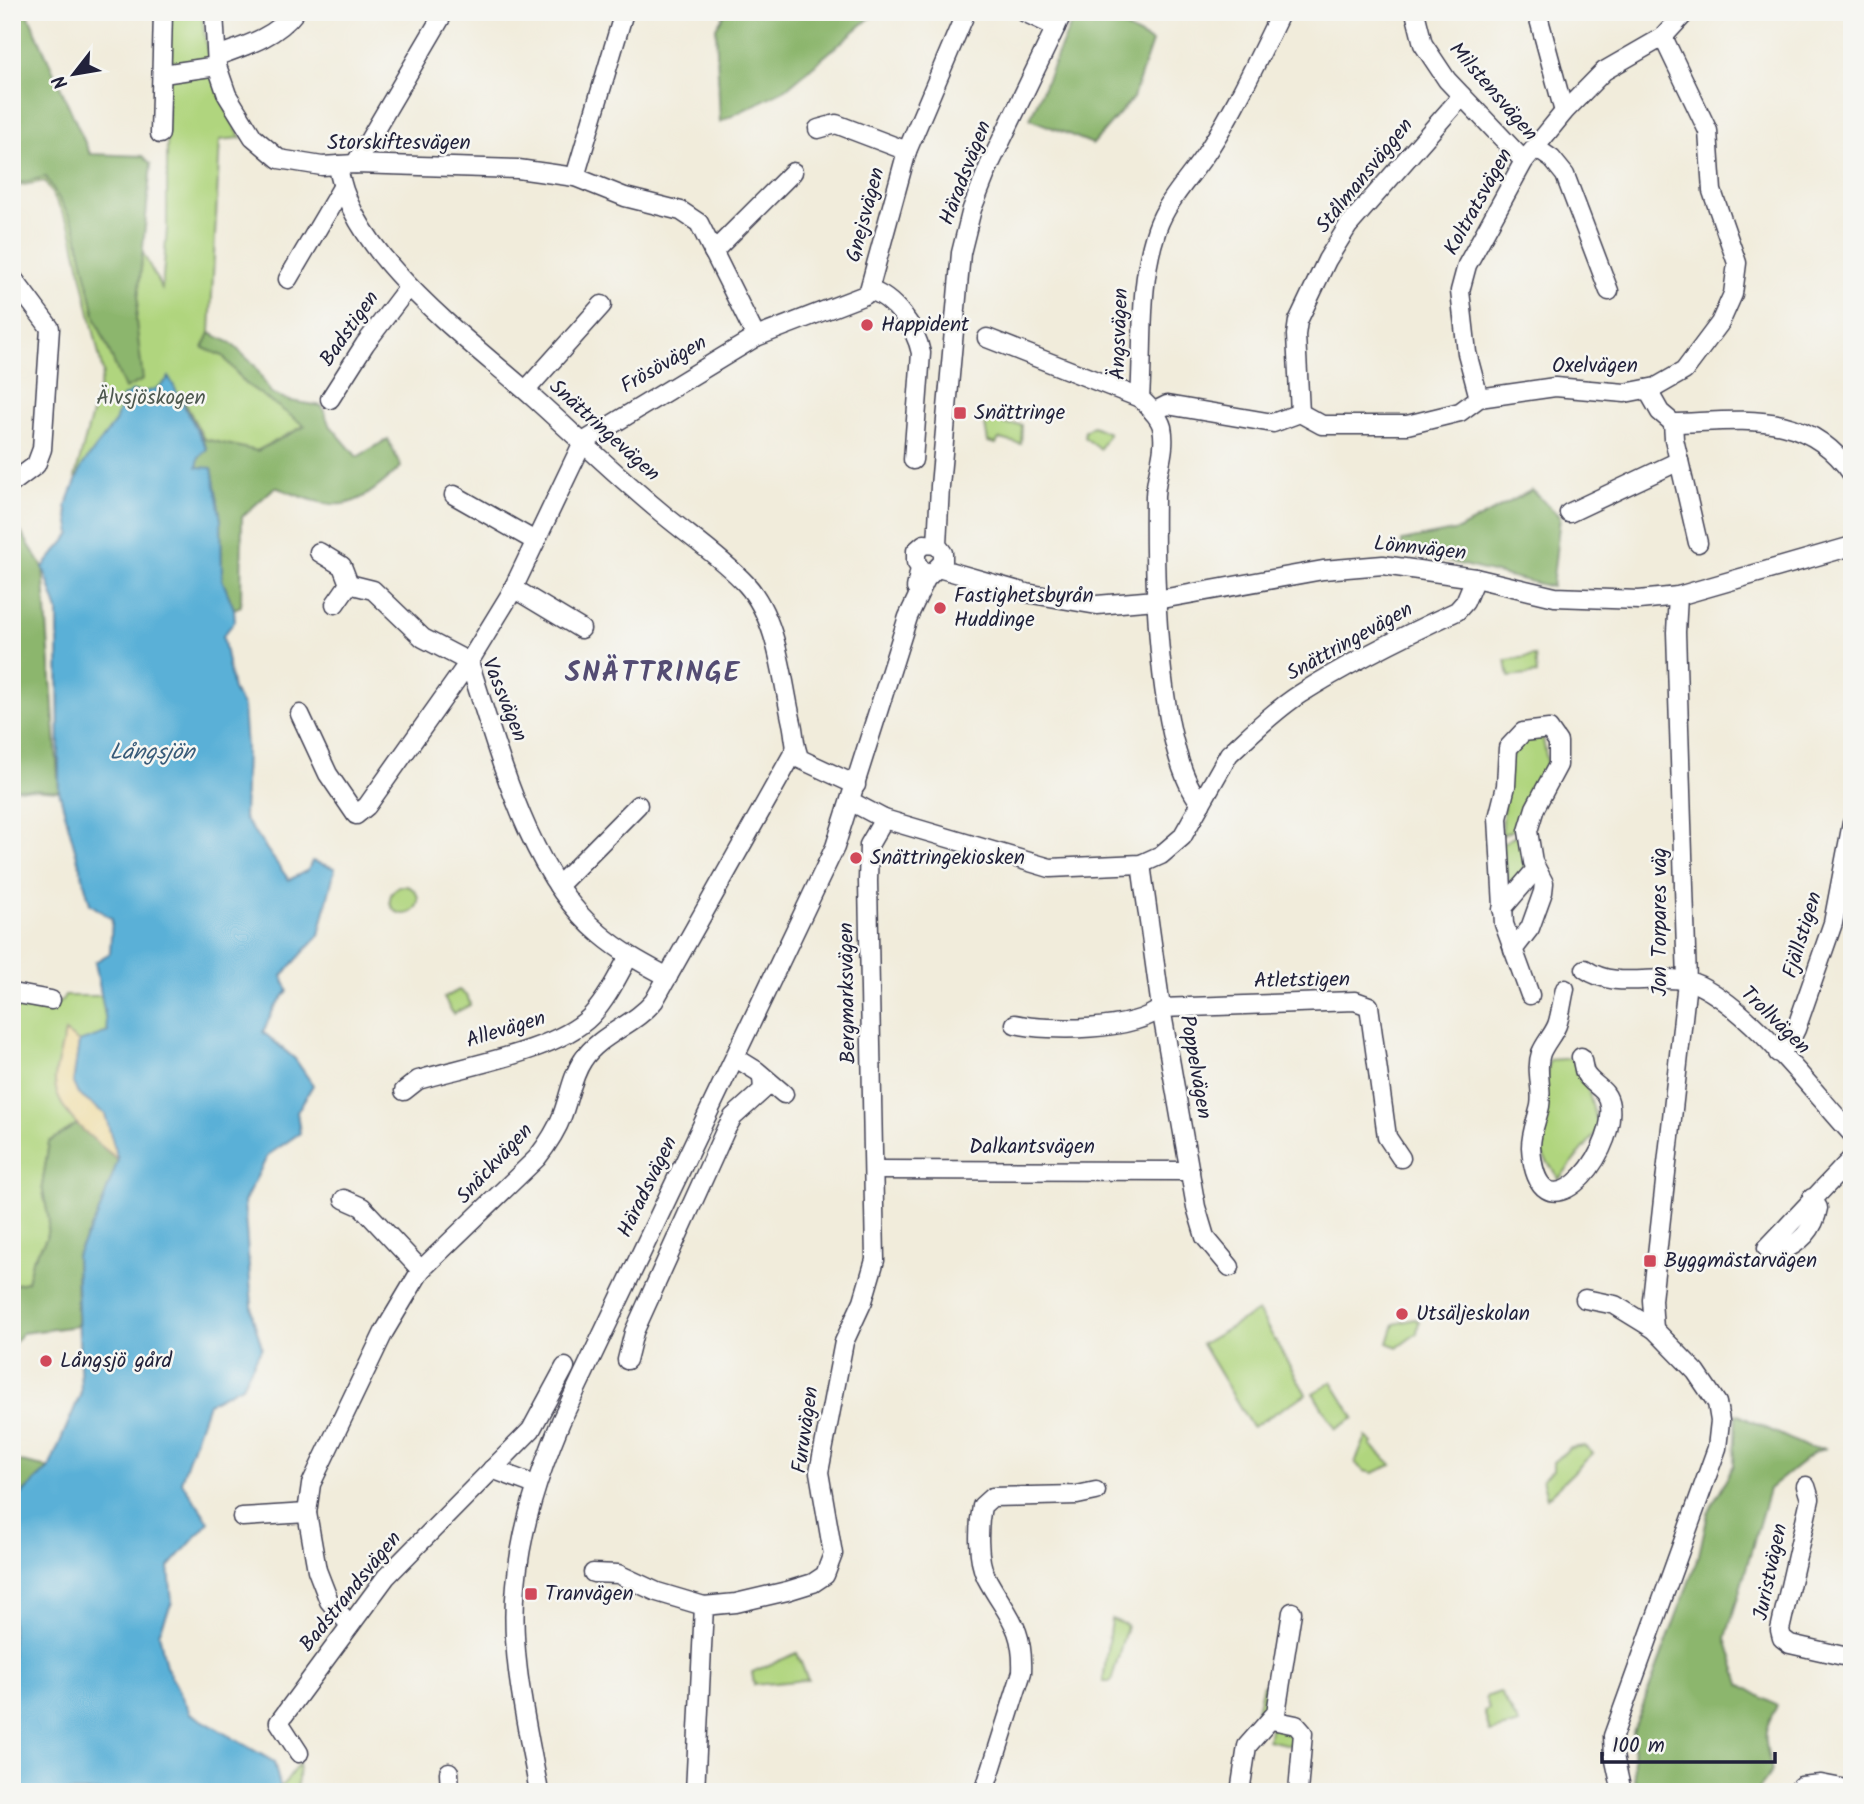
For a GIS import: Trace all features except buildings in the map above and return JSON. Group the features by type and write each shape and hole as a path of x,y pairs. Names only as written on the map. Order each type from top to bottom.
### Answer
{"street":[{"path":"160,134 163,12"},
{"name":"Storskiftesvägen","path":"214,12 217,61 234,110 253,137 270,153 299,164 477,166 575,177 625,198 681,211 699,223 713,252"},
{"path":"163,74 217,61 258,41 286,23 295,12"},
{"path":"575,177 624,12"},
{"name":"Gnejsvägen","path":"914,460 921,353 919,340 915,330 887,299 869,290 907,151 966,12"},
{"path":"1024,12 1060,19"},
{"name":"Ängsvägen","path":"1201,804 1184,771 1169,711 1156,600 1155,494 1163,452 1161,423 1140,398 1144,282 1157,228 1175,192 1208,151 1232,110 1281,12"},
{"name":"Milstensvägen","path":"1415,12 1423,44 1462,96 1530,155 1559,166 1565,175 1609,291"},
{"path":"1537,12 1564,111"},
{"name":"Koltratsvägen","path":"1479,398 1468,353 1460,291 1467,265 1530,155 1564,111 1604,71 1663,37 1686,12"},
{"path":"347,164 442,16"},
{"name":"Häradsvägen","path":"539,1792 517,1667 516,1587 535,1485 561,1420 835,847 908,617 933,559 955,290 972,209 1060,19"},
{"name":"Oxelvägen","path":"1300,413 1322,425 1407,425 1460,412 1479,398 1555,387 1608,393 1647,389 1684,371 1720,323 1733,294 1737,263 1712,191 1707,131 1663,37"},
{"name":"Stålmansväggen","path":"1300,413 1296,335 1298,321 1327,260 1348,226 1462,96"},
{"path":"818,129 836,124 907,151"},
{"name":"Snättringevägen","path":"347,164 341,189 374,245 409,286 639,494 726,564 753,592 771,633 794,731 795,750 800,759 855,788 884,819 1050,868 1141,864 1161,855 1182,838 1229,754 1298,695 1382,645 1457,611 1465,602 1475,578"},
{"path":"756,337 713,252 793,172"},
{"path":"288,279 341,189"},
{"path":"12,277 50,328 42,449 36,465 12,483"},
{"name":"Badstigen","path":"330,399 409,286"},
{"name":"Frösövägen","path":"583,442 756,337 860,299 869,290"},
{"path":"526,390 602,305"},
{"path":"987,338 1140,398"},
{"path":"947,387 960,405"},
{"path":"1647,389 1660,412 1673,423 1782,423 1815,437 1841,457 1852,474"},
{"path":"1153,412 1167,405 1273,423 1300,413"},
{"path":"1673,423 1698,543"},
{"path":"942,464 959,438"},
{"path":"300,714 328,774 356,815 367,806 468,662 513,588 583,442"},
{"path":"1569,513 1679,461"},
{"path":"454,495 535,541"},
{"name":"Lönnvägen","path":"933,559 981,578 1076,604 1116,605 1156,600 1352,566 1384,565 1475,578 1555,597 1639,600 1678,596 1852,546"},
{"name":"Vassvägen","path":"319,552 342,566 349,584 373,590 423,638 468,662 526,826 558,886 598,933 629,956 668,977"},
{"path":"335,604 349,584"},
{"path":"513,588 581,629"},
{"name":"Jon Torpares väg","path":"1654,1329 1652,1300 1657,1247 1687,982 1676,632 1678,596"},
{"path":"1513,950 1530,928 1543,892 1544,883 1536,869 1530,847 1530,825 1535,808 1558,765 1558,742 1549,729 1523,732 1508,748 1506,786 1498,818 1502,909 1513,950 1531,995"},
{"name":"Snäckvägen","path":"349,1625 335,1610 323,1589 306,1513 311,1484 384,1332 421,1270 537,1158 558,1127 582,1061 595,1047 648,1009 795,750"},
{"path":"558,886 638,805"},
{"name":"Bergmarksvägen","path":"875,1170 868,881 869,845 884,819"},
{"name":"Fjällstigen","path":"1778,1053 1789,1044 1796,1029 1832,923 1852,823"},
{"path":"1499,840 1530,825"},
{"name":"Poppelvägen","path":"1141,864 1161,1008 1190,1171 1205,1237 1230,1267"},
{"path":"1502,909 1536,869"},
{"name":"Allevägen","path":"404,1091 418,1080 545,1044 572,1031 599,1006 629,956"},
{"path":"1586,969 1600,979 1687,982"},
{"name":"Trollvägen","path":"1687,982 1699,985 1739,1013 1852,1134"},
{"path":"1565,989 1557,1026 1541,1053 1541,1099 1531,1138 1537,1178 1542,1186 1557,1191 1575,1185 1591,1168 1609,1115 1605,1091 1586,1073 1581,1057"},
{"path":"12,993 51,1000"},
{"name":"Atletstigen","path":"1161,1008 1355,1001 1369,1006 1387,1138 1401,1158"},
{"path":"1015,1024 1041,1030 1098,1026 1153,1014 1161,1008"},
{"path":"736,1058 783,1094"},
{"path":"627,1360 634,1332 665,1269 726,1129 738,1112 763,1090 762,1077"},
{"path":"1812,1198 1852,1158"},
{"name":"Dalkantsvägen","path":"875,1170 1190,1171"},
{"name":"Furuvägen","path":"593,1573 618,1574 657,1592 704,1606 736,1603 813,1583 825,1575 833,1554 819,1472 844,1342 873,1272 875,1170"},
{"path":"344,1199 362,1207 421,1270"},
{"path":"1585,1299 1615,1305 1654,1329 1710,1389 1717,1403 1720,1421 1717,1448 1613,1736 1614,1756 1622,1792"},
{"name":"Badstrandsvägen","path":"299,1752 279,1722 386,1577 531,1430 565,1367"},
{"path":"492,1469 535,1485"},
{"name":"Juristvägen","path":"1806,1486 1810,1499 1780,1630 1782,1638 1790,1644 1852,1658"},
{"path":"984,1792 1021,1672 1023,1654 1016,1625 983,1569 982,1506 992,1497 1077,1495 1096,1490"},
{"path":"242,1517 306,1513"},
{"path":"695,1792 704,1606"},
{"path":"1240,1792 1247,1746 1276,1713 1292,1612"},
{"path":"1272,1720 1296,1725 1303,1733 1298,1792"},
{"path":"449,1772 450,1792"},
{"path":"1801,1787 1821,1784 1852,1790"}],"green space":[{"name":"Älvsjöskogen","path":"12,12 27,12 83,140 162,289 167,228 167,12 202,12 214,77 241,138 220,140 210,333 204,348 223,356 245,383 306,425 257,451 204,439 75,477 103,373 71,228 45,181 12,187"},
{"path":"12,12 27,12 90,154 143,156 151,164 136,321 143,380 125,389 96,320 75,226 46,177 12,185"},
{"path":"726,12 877,12 786,89 720,122 716,28"},
{"path":"1076,12 1096,12 1152,42 1133,98 1093,144 1030,119"},
{"path":"210,333 231,343 255,366 271,393 290,401 322,406 329,424 357,457 388,439 401,467 368,494 342,504 314,501 275,487 242,517 241,606 234,609 222,579 221,520 212,468 197,468 199,457 207,449 182,397 204,439 257,451 305,426 245,383 223,356 203,348"},
{"path":"996,415 1002,415 1004,424 1022,425 1021,444 999,439 996,444 988,442 985,425"},
{"path":"1093,426 1109,433 1100,449 1084,437 1085,431"},
{"path":"1532,490 1560,517 1552,587 1402,550 1402,541 1458,530"},
{"path":"12,518 43,567 59,791 12,788"},
{"path":"1535,656 1537,674 1509,677 1506,660"},
{"path":"1527,733 1542,734 1548,766 1525,825 1502,835 1506,764"},
{"path":"1519,834 1527,873 1511,894 1501,844"},
{"path":"404,886 414,890 418,900 414,910 404,914 394,910 390,900 394,890"},
{"path":"459,990 468,997 470,1005 453,1014 444,998"},
{"path":"65,996 102,996 108,1032 105,1114 49,1142 42,1186 49,1220 46,1239 32,1261 27,1282 12,1285 12,1002 41,1008 53,1006"},
{"path":"1579,1058 1599,1129 1559,1179 1536,1145 1549,1060"},
{"path":"77,1124 118,1160 98,1215 76,1256 77,1326 22,1333 12,1346 12,1285 27,1282 32,1261 46,1239 49,1220 42,1186 49,1142"},
{"path":"1258,1311 1306,1394 1252,1427 1202,1344"},
{"path":"1415,1319 1419,1321 1417,1333 1398,1347 1388,1343 1394,1324"},
{"path":"1332,1382 1354,1418 1336,1429 1313,1393"},
{"path":"1736,1414 1809,1448 1826,1448 1815,1452 1769,1489 1726,1638 1740,1684 1777,1706 1768,1724 1765,1738 1772,1771 1756,1792 1639,1792 1634,1778 1633,1732 1699,1555 1708,1513 1734,1465"},
{"path":"1366,1437 1392,1465 1373,1473 1364,1471 1355,1463"},
{"path":"1584,1446 1593,1453 1547,1498 1542,1479 1553,1470 1553,1462 1570,1448"},
{"path":"12,1460 49,1468 12,1504"},
{"path":"1111,1619 1127,1625 1111,1682 1103,1682"},
{"path":"797,1653 808,1680 754,1685 752,1672"},
{"path":"1263,1685 1276,1689 1273,1708 1262,1721 1255,1717"},
{"path":"1500,1692 1519,1724 1490,1732 1484,1711 1489,1709 1486,1697"},
{"path":"1271,1725 1296,1731 1298,1747 1268,1740"},
{"path":"299,1763 297,1792 278,1792"}],"sand":[{"path":"65,1032 79,1042 73,1083 78,1094 105,1114 118,1160 79,1126 62,1105 57,1093 55,1075"}],"water":[{"name":"Långsjön","path":"169,377 207,449 199,457 197,467 212,468 221,520 222,579 234,609 235,621 223,636 233,690 243,707 246,748 244,818 289,880 308,870 312,861 335,868 319,935 282,976 288,991 274,1008 263,1032 295,1059 313,1085 297,1112 300,1133 268,1155 244,1202 253,1318 262,1347 242,1386 208,1403 181,1481 209,1522 169,1567 172,1602 159,1633 166,1666 190,1713 274,1762 280,1786 278,1792 12,1792 12,1504 49,1468 81,1393 76,1256 98,1215 118,1160 105,1114 78,1094 73,1083 79,1042 108,1032 95,962 110,953 112,919 90,904 59,791 58,611 43,567 71,534 66,506 82,466 115,422 123,397 133,391 153,390"}],"place":[{"name":"Happident","path":"867,325"},
{"name":"Snättringe","path":"960,413"},
{"name":"Fastighetsbyrån Huddinge","path":"940,608"},
{"name":"Snättringekiosken","path":"856,858"},
{"name":"Byggmästarvägen","path":"1650,1261"},
{"name":"Utsäljeskolan","path":"1402,1314"},
{"name":"Långsjö gård","path":"46,1361"},
{"name":"Tranvägen","path":"531,1594"}],"district":[{"name":"SNÄTTRINGE","path":"653,673"}]}
